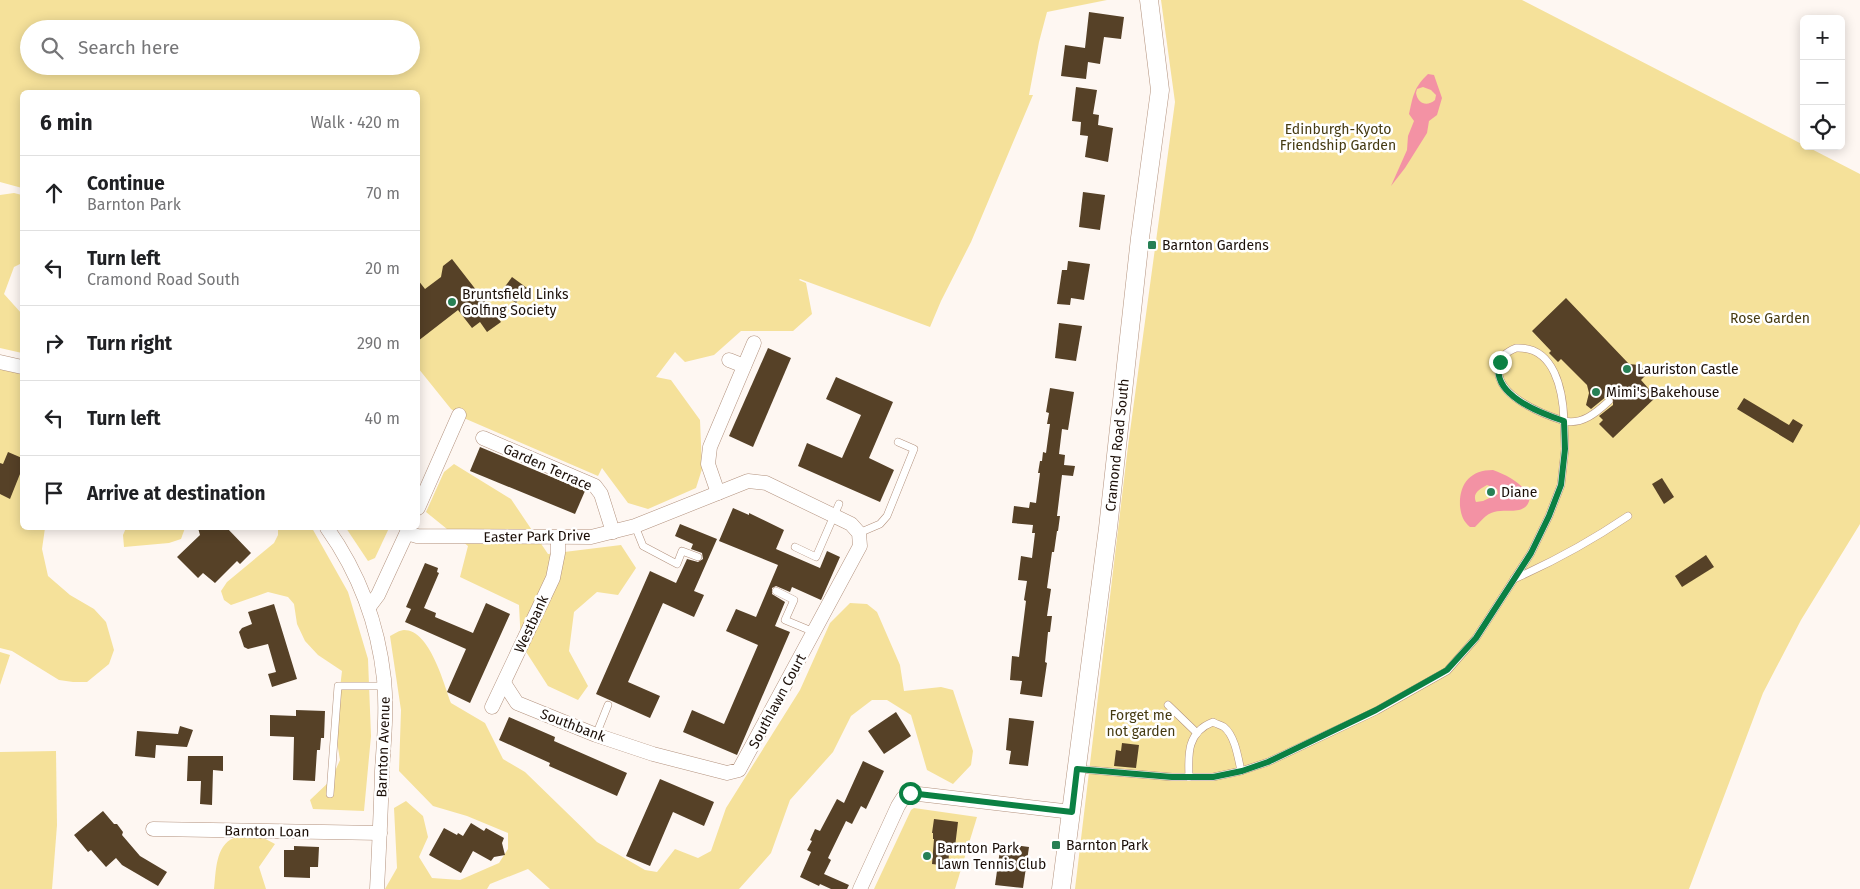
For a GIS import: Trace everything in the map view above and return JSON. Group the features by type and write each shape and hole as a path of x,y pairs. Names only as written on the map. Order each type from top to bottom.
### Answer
{"street":[{"name":"Cramond Road South","path":"1061,889 1108,528 1140,238 1160,90 1149,0"},
{"path":"718,493 708,464 710,447 754,343"},
{"path":"729,360 744,366"},
{"path":"0,362 20,367"},
{"path":"420,504 459,416"},
{"name":"Garden Terrace","path":"483,438 596,486 601,494 614,532"},
{"name":"Easter Park Drive","path":"408,530 417,536 591,537 635,526 748,481 766,484 836,510"},
{"path":"836,510 859,533"},
{"name":"Barnton Avenue","path":"328,530 344,554 369,607 380,654 385,707 377,889"},
{"path":"369,607 378,595 408,530"},
{"name":"Southlawn Court","path":"740,770 860,546 859,533"},
{"name":"Westbank","path":"492,707 553,578 558,553 558,538"},
{"name":"Southbank","path":"504,683 517,703 596,735 653,754 727,773 740,770"},
{"path":"860,889 898,806 903,798 910,793 1072,812"},
{"name":"Barnton Loan","path":"153,829 380,832"}],"lane":[{"path":"1077,769 1189,777 1213,777 1242,771 1268,762 1376,710 1447,670 1476,638 1531,553 1549,516 1561,485 1565,449 1564,421 1563,403 1559,383 1553,369 1540,355 1531,350 1516,348 1508,351 1499,365 1499,379 1515,398 1524,404 1564,421 1573,423 1579,421 1597,412 1609,401"},
{"path":"859,533 880,524 887,516 914,449 898,442"},
{"path":"795,547 816,557 836,510"},
{"path":"1514,579 1590,541 1628,516"},
{"path":"635,526 643,546 677,564 682,551 698,556"},
{"path":"776,591 794,600 785,620 814,632"},
{"path":"330,794 338,686 384,686"},
{"path":"1168,704 1197,733"},
{"path":"596,735 608,705"},
{"path":"1189,777 1188,752 1202,726 1213,722 1223,726 1230,735 1237,751 1242,771"}],"green space":[{"path":"0,0 1107,0 1047,12 1029,95 1033,95 971,242 930,327 800,279 806,283 812,314 793,331 741,331 714,355 685,362 675,352 656,377 671,380 700,420 702,469 696,488 648,509 628,503 602,468 598,476 466,419 451,409 420,370 420,90 20,90 20,187 0,182"},
{"path":"1161,0 1522,0 1800,143 1800,150 1813,150 1860,174 1860,524 1801,620 1763,693 1689,889 1075,889 1128,446 1175,102"},
{"path":"14,193 20,194 20,264 14,267 4,294 20,312 20,353 0,348 0,195"},
{"path":"0,367 20,372 20,530 45,530 42,549 48,576 70,595 94,609 106,622 114,650 109,664 87,682 73,682 59,680 12,651 0,648"},
{"path":"454,464 511,499 548,554 621,545 636,568 618,595 597,592 574,612 569,651 588,686 578,700 548,686 521,644 519,605 460,577 468,546 426,512 444,472"},
{"path":"125,530 184,530 181,539 169,543 124,547 123,535"},
{"path":"278,530 313,530 348,592 368,659 371,736 364,811 313,809 310,800 331,780 340,760 335,730 342,671 318,655 305,641 297,624 294,604 288,597 268,592 231,605 224,600 221,591 227,582 274,543"},
{"path":"347,530 388,530 375,558 368,561"},
{"path":"850,603 867,604 877,612 900,665 904,691 941,687 953,690 973,751 971,765 953,784 927,770 911,715 887,700 872,700 851,716 833,752 790,800 771,853 739,889 550,889 528,869 490,884 487,889 385,889 397,868 394,808 406,801 423,816 428,837 419,857 432,878 460,880 499,863 508,849 508,833 467,816 433,806 399,771 401,710 390,636 404,630 413,632 421,639 435,659 451,703 485,723 503,759 525,772 597,842 645,870 657,872 675,849 698,858 711,851 726,808 800,690 830,623"},
{"path":"0,652 10,655 0,685"},
{"path":"56,751 57,825 52,889 0,889 0,752"},
{"name":"Barnton Park Lawn Tennis Club","path":"914,808 977,817 955,889 874,889 911,810"},
{"path":"258,835 275,844 259,867 266,889 214,889 216,868 223,847 234,838"}],"shaded area":[{"path":"1428,74 1434,75 1442,98 1437,115 1429,121 1427,133 1391,186 1407,150 1408,136 1414,121 1409,114 1415,92 1423,79","holes":["1423,87 1431,90 1436,95 1435,100 1432,102 1426,104 1417,97 1417,89"]},
{"path":"1493,470 1509,477 1523,488 1530,497 1525,507 1521,509 1491,513 1475,527 1470,527 1464,520 1461,512 1461,491 1472,476","holes":["1487,485 1497,489 1498,494 1476,502 1475,496 1482,488"]}],"building":[{"path":"1089,12 1124,17 1121,39 1104,37 1100,64 1088,62 1086,79 1061,76 1065,45 1085,48"},
{"path":"1076,87 1097,90 1093,114 1099,115 1098,125 1113,128 1108,162 1085,157 1088,136 1080,135 1081,122 1072,121"},
{"path":"1083,192 1105,195 1100,230 1079,227"},
{"name":"Bruntsfield Links Golfing Society","path":"452,259 501,322 487,332 480,322 472,328 458,310 420,339 420,283 425,289 441,277 443,266"},
{"path":"1068,261 1090,264 1084,300 1071,298 1070,305 1057,304 1062,270 1067,270"},
{"path":"512,277 527,288 516,303 501,292"},
{"name":"Lauriston Castle","path":"1566,298 1629,364 1639,365 1644,370 1645,376 1641,380 1656,397 1613,438 1599,424 1603,420 1599,416 1613,405 1613,398 1607,396 1591,409 1586,405 1589,393 1587,385 1561,359 1558,362 1549,353 1551,351 1532,331"},
{"path":"1059,323 1082,326 1076,361 1055,358"},
{"path":"768,348 791,358 753,447 729,436"},
{"path":"836,377 893,402 869,458 894,470 880,502 798,466 807,443 842,458 861,415 826,399"},
{"path":"1050,388 1074,392 1068,430 1062,429 1059,454 1065,455 1064,465 1075,466 1073,476 1062,475 1057,516 1060,516 1047,588 1051,589 1047,616 1052,616 1050,632 1048,632 1045,662 1047,663 1042,697 1020,694 1022,681 1010,680 1012,656 1019,657 1026,601 1024,600 1027,581 1018,580 1021,556 1032,558 1035,533 1032,533 1033,525 1012,523 1014,506 1029,508 1030,502 1036,503 1040,461 1042,461 1043,452 1046,453 1050,424 1047,424 1049,413 1046,412"},
{"path":"1744,398 1789,425 1793,419 1803,425 1793,443 1737,409"},
{"path":"480,447 585,491 575,514 470,471"},
{"path":"8,452 20,457 20,474 10,499 0,494 0,463 3,464"},
{"path":"1662,478 1674,497 1664,504 1652,484"},
{"path":"733,508 749,515 749,513 784,530 776,549 820,568 827,551 840,557 821,600 792,587 790,592 776,586 772,588 772,594 785,602 775,626 790,632 737,755 683,732 692,710 724,724 758,645 726,631 736,609 756,617 778,565 719,541"},
{"path":"680,524 717,539 694,591 704,595 694,617 663,603 628,682 660,696 650,718 596,694 650,571 676,583 687,559 698,562 703,559 702,553 691,549 693,544 675,536"},
{"path":"199,530 229,530 251,553 240,564 237,561 215,583 203,573 198,578 177,557 200,535"},
{"path":"1706,555 1714,567 1682,587 1675,576"},
{"path":"425,563 438,568 437,572 439,573 424,608 436,613 435,617 473,633 486,603 510,614 470,703 447,692 466,649 405,622 411,609 406,607"},
{"path":"274,604 297,679 272,687 268,674 276,672 268,644 248,649 244,647 239,632 242,628 252,624 248,612"},
{"path":"296,710 325,711 324,738 321,738 320,750 317,750 315,781 293,780 294,737 270,736 270,715 296,716"},
{"path":"896,712 911,736 884,754 868,731"},
{"path":"509,717 555,737 554,741 627,773 617,796 549,766 550,763 499,740"},
{"path":"1009,718 1034,721 1028,766 1009,764 1011,751 1006,750"},
{"path":"180,726 193,730 187,747 156,745 155,758 135,756 137,731 178,734"},
{"path":"1122,743 1139,745 1136,768 1114,766 1116,750 1121,751"},
{"path":"188,756 223,756 223,771 213,770 212,805 200,804 201,781 187,781"},
{"path":"863,761 884,771 866,809 861,806 852,824 846,821 828,858 831,860 824,874 849,885 847,889 831,889 820,884 819,886 800,877 811,852 807,850 812,841 810,840 815,829 820,831 837,799 844,803"},
{"path":"660,779 714,802 704,826 673,812 650,866 626,856"},
{"path":"103,811 114,824 117,824 123,832 122,835 140,856 167,872 158,886 122,865 116,858 106,867 91,850 88,852 74,835"},
{"path":"934,819 958,822 954,855 949,854 948,866 932,864"},
{"path":"471,823 484,831 486,828 504,838 502,843 505,855 494,857 491,861 473,851 461,873 429,855 444,828 463,836"},
{"path":"1001,843 1029,847 1023,888 995,885"},
{"path":"294,846 319,847 318,867 310,867 310,878 284,877 284,850 294,850"}],"place":[{"name":"Barnton Gardens","path":"1152,245"},
{"name":"Bruntsfield Links Golfing Society","path":"452,302"},
{"name":"Lauriston Castle","path":"1627,369"},
{"name":"Mimi's Bakehouse","path":"1596,392"},
{"name":"Diane","path":"1491,492"},
{"name":"Barnton Park","path":"1056,845"},
{"name":"Barnton Park Lawn Tennis Club","path":"927,856"}],"route":[{"path":"910,793 1072,812 1077,769 1172,777 1213,777 1242,771 1268,762 1376,710 1447,670 1476,638 1531,553 1549,516 1561,485 1565,449 1564,421 1524,404 1515,398 1499,379 1500,362"}],"park label":[{"name":"Edinburgh-Kyoto Friendship Garden","path":"1338,138"},
{"name":"Rose Garden","path":"1770,318"},
{"name":"Forget me not garden","path":"1141,724"}]}
